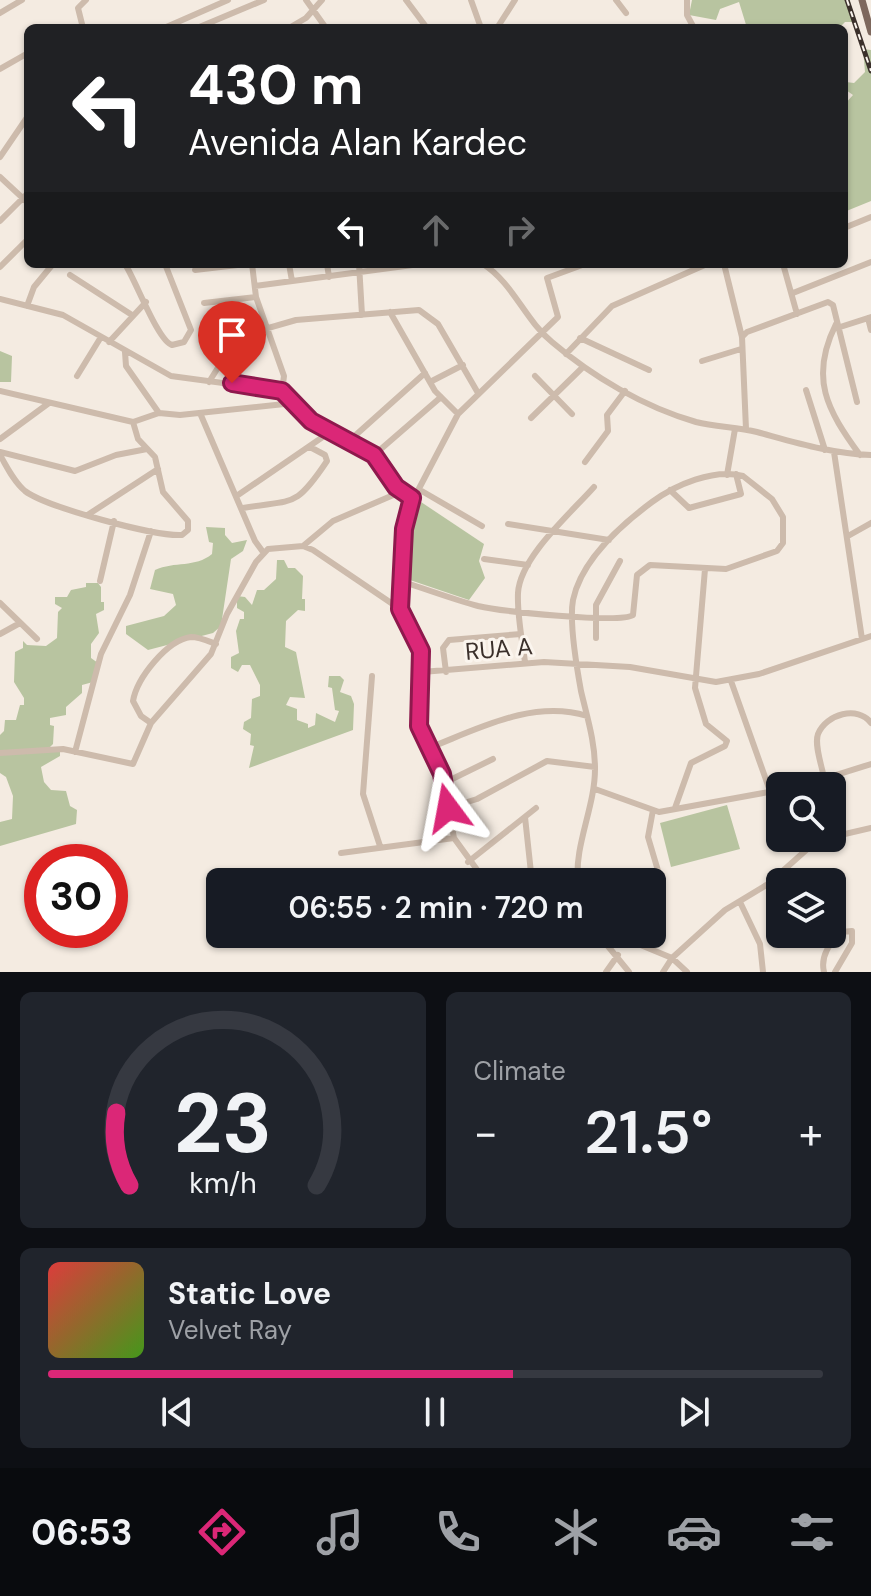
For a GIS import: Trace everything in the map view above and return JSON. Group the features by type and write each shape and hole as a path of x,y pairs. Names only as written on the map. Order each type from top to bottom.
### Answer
{"main road":[{"path":"862,0 871,32"}],"street":[{"path":"0,13 22,0"},
{"path":"82,24 78,8 86,0"},
{"path":"173,24 228,0"},
{"path":"207,24 264,0"},
{"path":"306,0 323,24"},
{"path":"297,24 314,11 322,0"},
{"path":"406,0 424,24"},
{"path":"471,0 480,24"},
{"path":"500,24 515,0"},
{"path":"616,0 626,13"},
{"path":"687,0 687,15 692,24"},
{"path":"0,69 24,55"},
{"path":"0,157 24,122"},
{"path":"0,177 24,196"},
{"path":"0,221 24,200"},
{"path":"848,226 871,217"},
{"path":"0,267 24,243"},
{"path":"793,293 871,262"},
{"path":"27,306 34,287 50,268"},
{"path":"127,268 163,341 172,345 188,339 190,323 167,268"},
{"path":"195,270 213,268"},
{"path":"250,268 256,297 284,376 282,391"},
{"path":"290,268 292,281"},
{"path":"328,268 329,277"},
{"path":"358,268 362,315"},
{"path":"255,286 395,268"},
{"path":"493,268 542,334 582,368 625,391 695,422 746,429 834,452 871,455"},
{"path":"473,868 454,838 444,783 418,718 421,651 400,609 408,500 421,486 458,414 558,315 547,279 575,268"},
{"path":"685,268 686,274"},
{"path":"566,354 612,306 699,268"},
{"path":"725,268 742,337 746,429"},
{"path":"784,268 797,314"},
{"path":"70,275 132,315"},
{"path":"204,303 256,297"},
{"path":"0,299 63,315 171,376 282,391 311,421 374,455 397,490 408,500"},
{"path":"109,342 146,302"},
{"path":"742,337 747,332 828,302 833,305 857,402"},
{"path":"390,312 430,382 458,414"},
{"path":"209,382 235,338 267,327 296,320 426,312 463,365 478,393"},
{"path":"836,326 870,317 871,330"},
{"path":"836,326 823,354 822,378 835,420 860,455"},
{"path":"77,376 101,337"},
{"path":"580,338 649,370"},
{"path":"702,361 741,349"},
{"path":"125,352 126,366 159,413"},
{"path":"430,382 463,365"},
{"path":"531,418 582,368"},
{"path":"349,441 425,373"},
{"path":"535,376 572,414"},
{"path":"806,390 825,450"},
{"path":"0,391 133,422 159,413 200,413 294,403"},
{"path":"585,462 608,431 607,415 625,391"},
{"path":"374,455 441,397"},
{"path":"0,439 49,403"},
{"path":"200,413 263,552"},
{"path":"0,453 18,484 33,496 151,531 182,535 189,525 163,492 155,457 138,439 133,422"},
{"path":"727,475 735,429"},
{"path":"238,495 330,432"},
{"path":"243,508 283,504 297,498 327,461 322,452 310,447"},
{"path":"0,453 75,471 116,455 147,449"},
{"path":"834,452 862,639"},
{"path":"89,514 158,469"},
{"path":"670,490 689,508 741,494 736,474"},
{"path":"400,581 481,606 519,611 572,615 620,620 632,617 637,575 644,568 656,563 726,569 771,554 783,543 783,517 779,508 772,499 736,474 700,478 670,490 639,512 609,540 578,587 572,615 595,767 595,789 578,868"},
{"path":"421,486 482,526"},
{"path":"525,662 518,592 528,565 594,487"},
{"path":"263,552 303,546 333,521 387,498 397,490"},
{"path":"100,581 114,521"},
{"path":"848,536 871,523"},
{"path":"508,524 609,540"},
{"path":"75,752 101,654 130,595 151,531"},
{"path":"303,546 335,563 400,609"},
{"path":"0,753 55,749 133,764 151,723 198,671 216,644 227,614 263,552"},
{"path":"484,559 528,565"},
{"path":"596,638 593,618 620,561"},
{"path":"675,808 691,763 725,746 727,741 704,720 695,680 705,569"},
{"path":"0,603 37,639"},
{"path":"0,634 20,623"},
{"path":"446,672 443,648 449,640 521,634"},
{"name":"RUA A","path":"422,672 525,662 630,667 695,680 731,681 871,636"},
{"path":"151,723 141,716 133,701 154,665 177,641 195,637 216,644"},
{"path":"372,676 363,794 380,846"},
{"path":"731,681 766,780"},
{"path":"429,748 510,717 555,711 587,716"},
{"path":"823,772 817,742 824,727 847,713 859,714 871,723"},
{"path":"444,783 493,759"},
{"path":"448,808 477,799 547,761 595,767"},
{"path":"844,772 871,764"},
{"path":"595,789 653,810 766,792"},
{"path":"468,862 536,808"},
{"path":"653,810 648,837 658,868"},
{"path":"525,817 530,868"},
{"path":"846,834 871,828"},
{"path":"341,853 454,838"},
{"path":"663,972 672,958 707,923 768,884 804,852"},
{"path":"740,902 760,944 763,972"},
{"path":"824,972 822,961 833,940 841,932 852,931 852,943 835,972"},
{"path":"610,948 629,972"},
{"path":"648,948 672,958 687,972"},
{"path":"606,972 618,955"}],"green space":[{"path":"692,0 850,0 852,22 746,24 739,2 720,9 716,20 689,15"},
{"path":"863,49 871,50 871,201 848,210 848,101 853,95 848,91 848,82 854,83 865,72"},
{"path":"0,351 12,356 11,382 0,382"},
{"path":"421,502 484,544 479,561 485,578 469,600 407,579 412,527"},
{"path":"206,527 225,528 225,535 232,543 247,540 243,551 231,559 221,626 213,633 148,650 126,634 126,626 164,616 176,605 173,594 150,589 155,570 199,561 212,554 213,543 209,542"},
{"path":"277,560 284,560 288,568 295,568 303,576 302,599 305,599 305,611 298,610 286,621 285,647 296,652 305,698 290,697 286,705 297,709 297,720 308,724 308,728 315,725 316,713 335,722 339,711 335,710 332,688 328,687 329,676 340,676 344,680 340,692 351,696 354,704 353,730 249,768 254,746 250,745 251,734 243,729 244,722 251,718 252,699 260,696 260,685 250,665 242,665 238,672 231,668 231,657 239,653 236,631 240,619 244,619 244,612 237,608 237,596 245,597 252,605 257,590 264,590 276,579"},
{"path":"86,583 98,583 101,602 104,602 104,610 96,614 99,633 91,644 91,658 98,663 93,682 82,685 82,693 66,707 66,715 50,718 50,725 54,726 53,744 49,748 60,752 60,756 41,767 44,782 51,790 66,791 70,806 77,810 76,824 0,846 0,822 12,819 13,796 6,777 0,773 0,735 4,731 5,720 16,720 20,705 24,705 24,698 14,682 15,652 23,648 23,641 27,645 46,646 57,638 58,612 62,608 55,604 55,597 67,597 71,590 86,587"},
{"path":"727,805 740,849 671,867 660,823"}],"railway":[{"path":"847,0 871,71"}],"route":[{"path":"232,383 282,391 311,421 374,455 396,487 412,498 404,529 400,609 423,658 419,726 442,774 448,808"}]}
